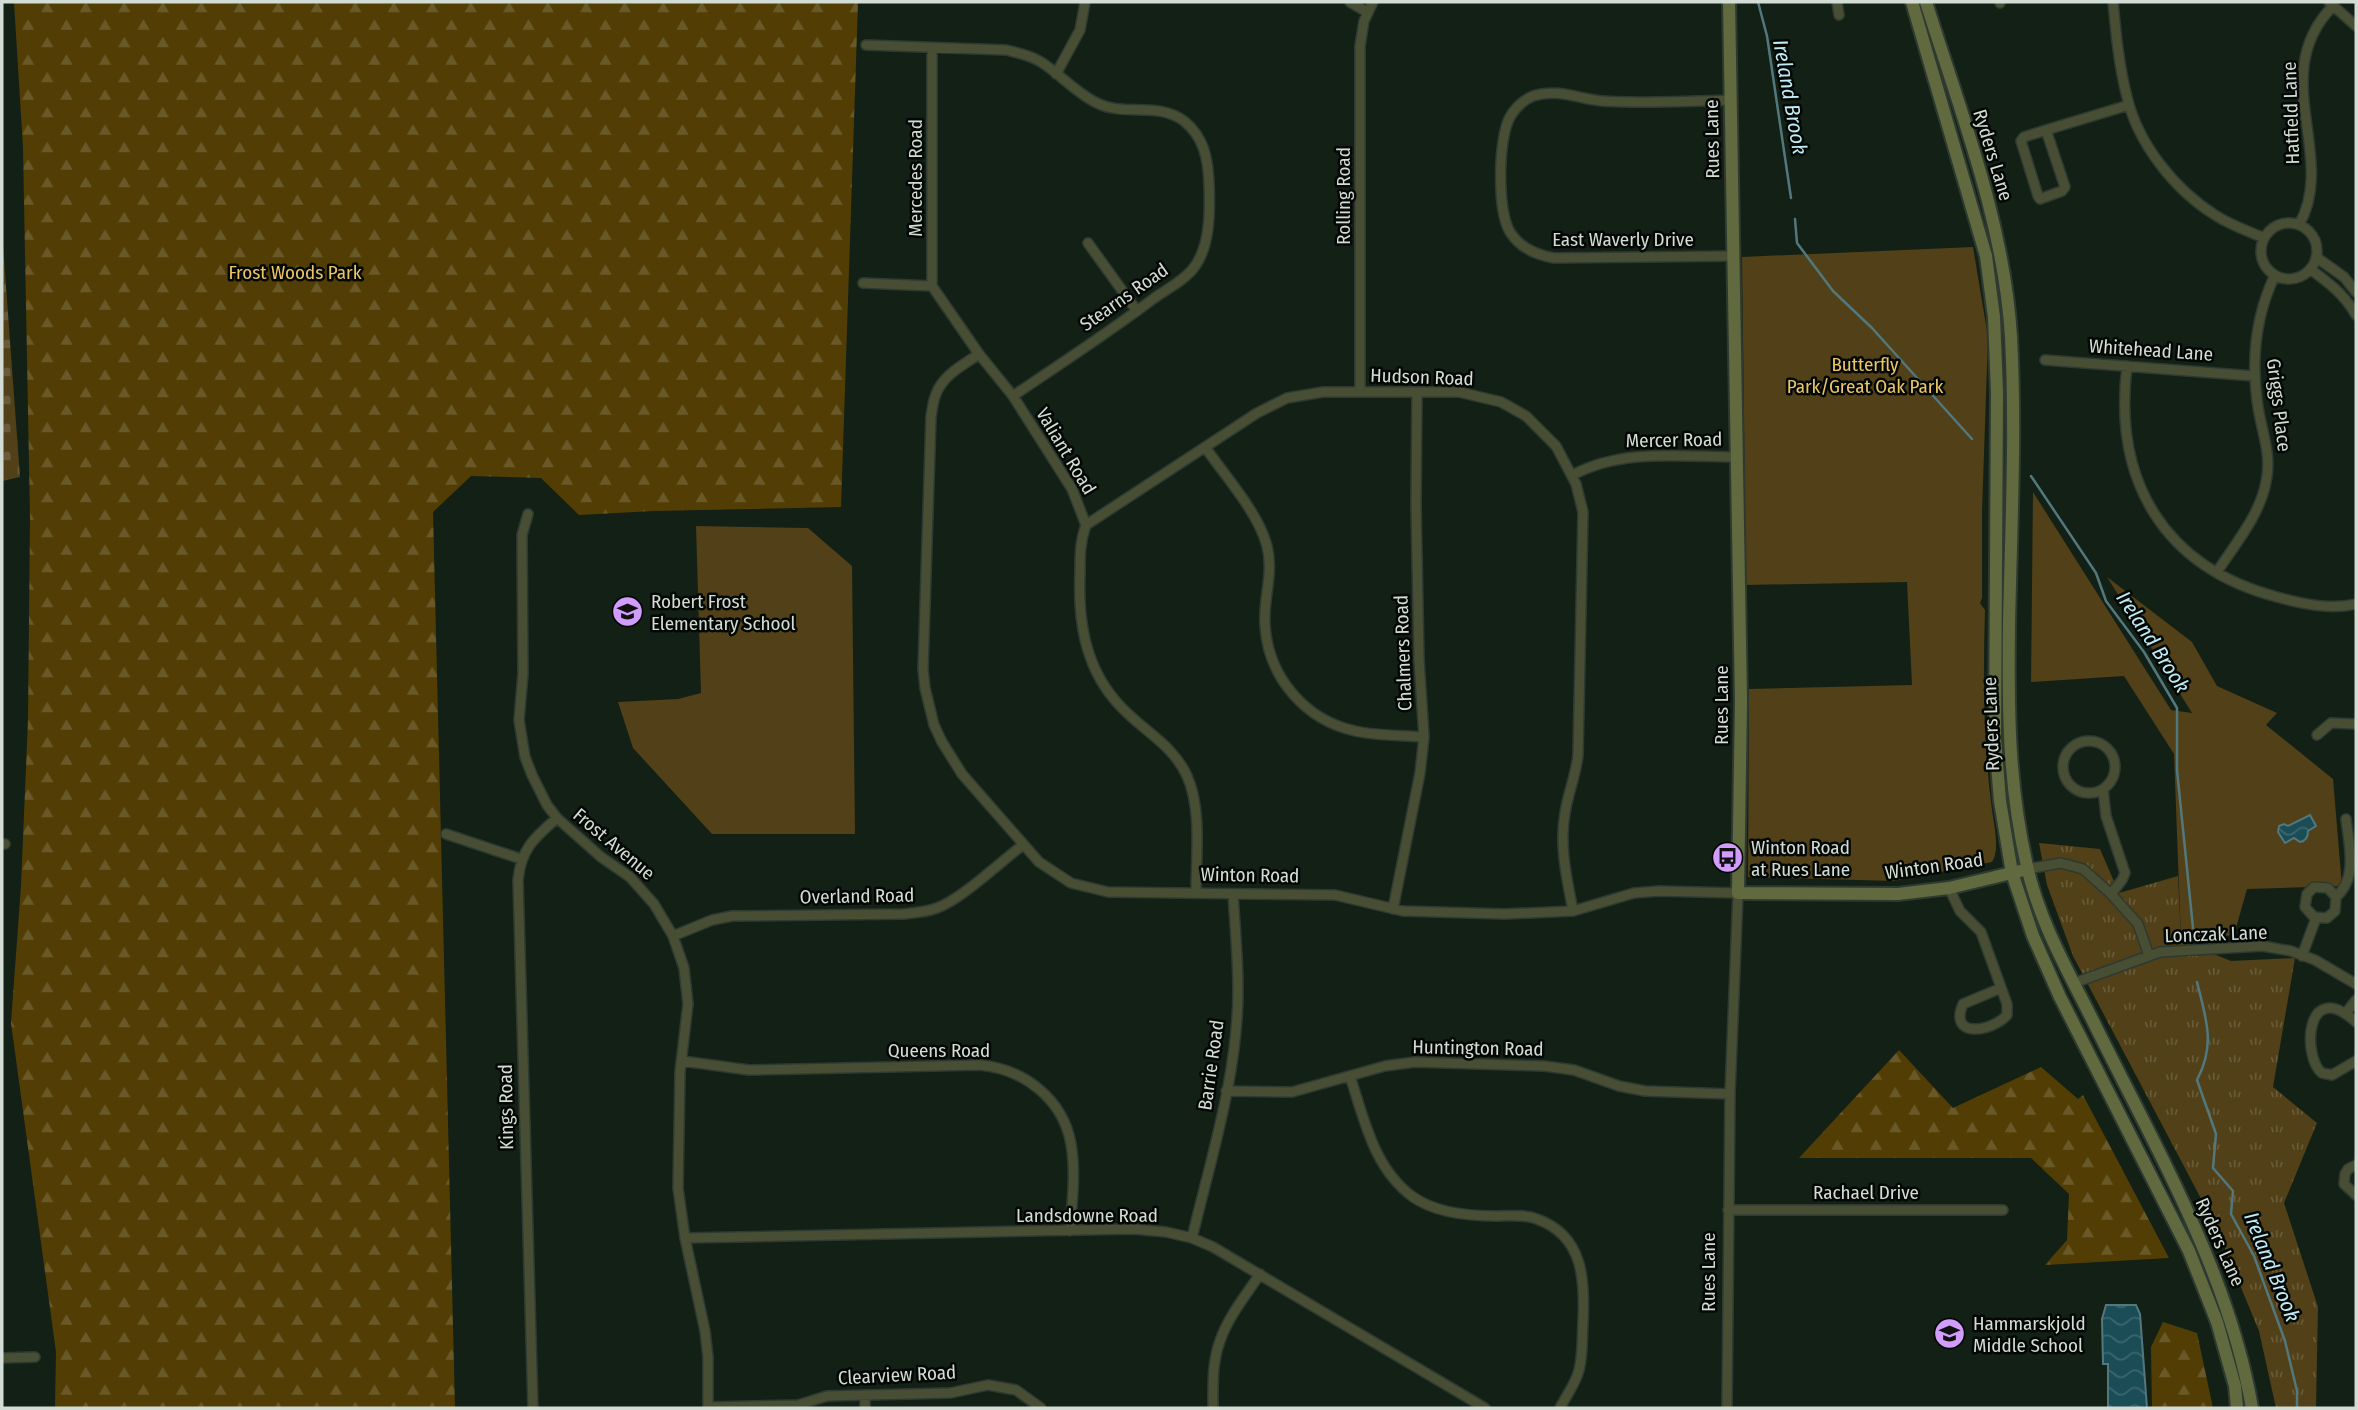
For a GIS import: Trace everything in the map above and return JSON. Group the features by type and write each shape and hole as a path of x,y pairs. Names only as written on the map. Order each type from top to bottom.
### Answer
{"main road":[{"name":"Rues Lane","path":"1729,2 1741,701 1738,893"},
{"name":"Ryders Lane","path":"1912,2 1986,256 1994,317 1997,392 1995,739 2000,801 2012,873 2033,936 2060,997 2189,1251 2217,1322 2235,1386 2237,1408"},
{"name":"Ryders Lane","path":"1926,2 1990,206 2004,270 2012,403 2008,714 2012,786 2027,869 2050,936 2194,1228 2225,1300 2252,1408"},
{"name":"Winton Road","path":"1738,893 1898,894 1949,888 2027,869"}],"street":[{"path":"1056,74 1080,30 1084,2"},
{"path":"1350,2 1367,12"},
{"name":"Rolling Road","path":"1360,392 1360,46 1367,12 1373,2"},
{"path":"1837,2 1839,15"},
{"path":"2113,2 2117,43 2129,105 2152,151 2180,187 2216,216 2264,238"},
{"path":"2331,4 2356,26"},
{"name":"Hatfield Lane","path":"2299,225 2308,208 2311,181 2303,66 2315,29 2331,4"},
{"name":"Stearns Road","path":"866,45 1006,50 1026,54 1040,61 1099,104 1112,108 1160,110 1173,114 1194,130 1206,153 1209,220 1205,243 1192,271 1013,396"},
{"name":"Mercedes Road","path":"932,49 932,286"},
{"name":"East Waverly Drive","path":"1731,100 1602,101 1554,93 1534,96 1517,107 1505,129 1501,204 1505,223 1511,233 1527,249 1543,256 1733,256"},
{"path":"2046,130 2065,187 2062,191 2040,199 2021,141 2024,136 2129,105"},
{"path":"2291,223 2299,225 2306,229 2315,242 2316,257 2310,269 2293,279 2275,275 2263,262 2261,246 2264,238 2275,226 2291,223"},
{"path":"1088,243 1137,311"},
{"path":"2316,257 2344,277 2356,292"},
{"path":"2310,269 2337,289 2356,315"},
{"name":"Griggs Place","path":"2217,572 2256,511 2267,481 2267,449 2254,376 2256,333 2267,292 2275,275"},
{"path":"863,283 932,286"},
{"name":"Valiant Road","path":"932,286 979,354 1013,396 1072,489 1086,525 1081,539 1079,598 1084,638 1097,671 1113,699 1170,750 1187,776 1195,806 1196,893"},
{"name":"Winton Road","path":"979,354 946,379 936,394 931,417 923,669 928,707 951,759 1023,845 1049,870 1083,887 1108,892 1335,895 1393,909 1425,913 1573,911 1634,893 1738,893"},
{"name":"Whitehead Lane","path":"2045,360 2254,376"},
{"path":"2127,366 2124,416 2128,448 2146,500 2169,536 2196,559 2255,590 2293,601 2333,607 2356,604"},
{"name":"Hudson Road","path":"1086,525 1256,413 1287,398 1324,392 1473,394 1513,408 1526,416 1547,435 1573,475 1580,498 1583,526 1578,755 1563,834 1563,856 1573,911"},
{"name":"Chalmers Road","path":"1393,909 1420,773 1424,737 1418,622 1417,392"},
{"path":"1205,447 1255,518 1264,537 1270,568 1265,611 1266,634 1276,668 1288,689 1314,713 1346,729 1424,737"},
{"name":"Mercer Road","path":"1573,475 1595,464 1620,458 1737,457"},
{"name":"Frost Avenue","path":"528,514 522,535 523,674 519,720 525,757 547,806 557,818 643,890 654,904 673,936 684,968 687,1027 682,1060 678,1188 685,1238 705,1331 708,1408"},
{"path":"2317,735 2331,723 2356,724"},
{"path":"2082,743 2099,743 2111,754 2115,771 2113,779 2103,789 2084,793 2069,784 2064,768 2069,752 2075,746 2082,743"},
{"path":"2103,789 2106,816 2125,873 2111,894"},
{"path":"446,834 521,859 534,839 557,818"},
{"path":"2336,897 2345,890 2349,877 2346,819"},
{"name":"Overland Road","path":"673,936 712,920 732,916 922,912 952,900 1023,845"},
{"name":"Kings Road","path":"521,859 518,880 533,1408"},
{"path":"2027,869 2052,864 2073,865 2083,869 2111,894 2138,924 2150,956"},
{"path":"2314,887 2330,889 2336,897 2333,914 2324,919 2308,913 2305,907 2304,900 2314,887"},
{"path":"1949,888 1960,911 1981,932 2007,1004 2007,1015 2003,1019 1977,1030 1964,1026 1960,1013 1963,1004 2001,988"},
{"name":"Rues Lane","path":"1727,1408 1730,1094 1738,893"},
{"name":"Barrie Road","path":"1192,1238 1226,1091 1238,992 1233,894"},
{"path":"2302,956 2316,918"},
{"name":"Lonczak Lane","path":"2074,983 2150,956 2185,950 2262,946 2291,951 2338,972 2356,984"},
{"path":"2346,1013 2356,999"},
{"path":"2356,1022 2346,1013 2332,1008 2319,1012 2314,1017 2310,1030 2317,1069 2328,1075 2356,1061"},
{"name":"Queens Road","path":"682,1060 749,1070 980,1065 1010,1071 1028,1080 1044,1093 1066,1127 1073,1169 1070,1231"},
{"name":"Huntington Road","path":"1226,1091 1292,1092 1385,1066 1415,1062 1544,1066 1574,1070 1619,1086 1645,1091 1730,1094"},
{"path":"1350,1076 1368,1134 1381,1161 1394,1181 1414,1198 1436,1208 1462,1214 1536,1218 1563,1235 1575,1251 1580,1263 1584,1292 1582,1355 1579,1373 1560,1408"},
{"path":"2356,1165 2348,1169 2343,1180 2356,1195"},
{"name":"Rachael Drive","path":"1728,1210 2003,1210"},
{"name":"Landsdowne Road","path":"685,1238 1133,1230 1166,1232 1192,1238 1260,1273 1485,1408"},
{"path":"1213,1408 1214,1371 1219,1343 1228,1323 1260,1273"},
{"path":"2,1358 35,1357"},
{"name":"Clearview Road","path":"708,1408 799,1405 827,1396 950,1393 981,1385 995,1385 1022,1393 1041,1408"},
{"path":"865,1395 865,1408"}],"green space":[{"name":"Frost Woods Park","path":"14,2 858,2 841,507 579,515 541,478 471,476 433,512 455,1408 55,1408 56,1352 11,1023 21,886 28,720 30,517 23,147"},
{"path":"2,232 20,477 2,481"},
{"name":"Butterfly Park/Great Oak Park","path":"1973,247 1988,337 1980,603 1985,610 1985,735 1996,837 1994,857 1992,862 1894,881 1748,877 1749,689 1912,685 1907,582 1746,585 1742,257"},
{"path":"2033,492 2171,710 2192,713 2107,577 2192,642 2217,686 2277,713 2266,725 2333,779 2342,886 2247,889 2234,935 2181,941 2174,754 2124,676 2031,682"},
{"path":"696,526 808,528 852,566 855,834 712,834 633,748 618,702 678,699 701,693"},
{"path":"2039,843 2100,849 2119,893 2178,876 2181,941 2231,961 2295,958 2273,1087 2317,1123 2284,1203 2318,1307 2316,1408 2276,1408 2259,1331 2216,1227 2073,956 2047,885"},
{"path":"1899,1050 1953,1108 2041,1067 2078,1099 2083,1095 2169,1258 2045,1265 2067,1240 2069,1194 2031,1158 1799,1158"},
{"path":"2163,1322 2197,1333 2213,1408 2152,1408 2151,1347"}],"water":[{"path":"2310,815 2316,826 2308,831 2305,840 2300,842 2294,838 2285,843 2278,832 2279,826 2288,826"},
{"path":"2106,1305 2136,1305 2140,1314 2147,1408 2108,1408 2108,1364 2103,1364 2102,1319"}],"waterway":[{"name":"Ireland Brook","path":"1758,2 1767,36 1791,198"},
{"name":"Ireland Brook","path":"1795,219 1797,243 1833,291 1872,328 1972,439"},
{"name":"Ireland Brook","path":"2031,476 2096,573 2106,601 2144,652 2177,708 2177,770 2193,928"},
{"name":"Ireland Brook","path":"2197,982 2208,1031 2206,1055 2197,1080 2216,1134 2213,1168 2233,1191 2231,1214 2254,1256 2285,1341 2297,1391 2297,1408"}],"place":[{"name":"Robert Frost Elementary School","path":"628,612"},
{"name":"Winton Road at Rues Lane","path":"1728,858"},
{"name":"Hammarskjold Middle School","path":"1950,1334"}]}
